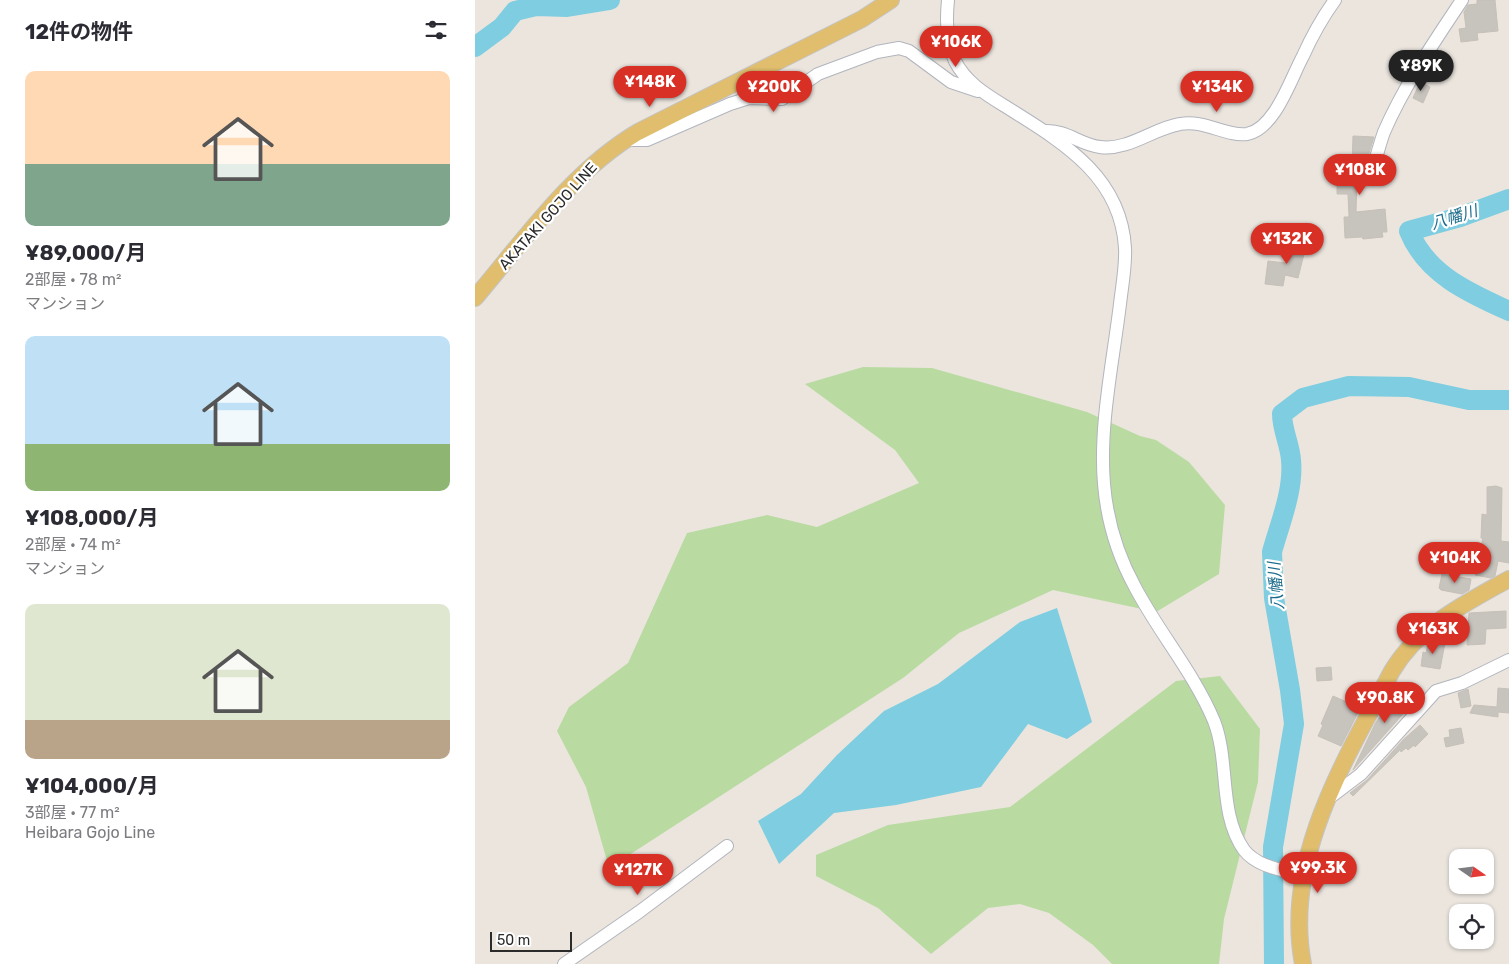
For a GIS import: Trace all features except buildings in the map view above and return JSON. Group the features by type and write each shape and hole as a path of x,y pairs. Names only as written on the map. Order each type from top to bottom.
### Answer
{"main road":[{"name":"AKATAKI GOJO LINE","path":"475,298 580,175 625,140 861,19 891,0"},
{"path":"1303,964 1300,933 1305,876 1326,801 1400,657 1425,630 1441,618 1509,579"}],"street":[{"path":"948,0 946,16 949,42 954,60 965,76 981,91 1045,131 1082,159 1099,176 1117,210 1125,238 1125,252 1104,439 1104,482 1107,512 1119,550 1135,587 1203,697 1215,723 1220,744 1228,811 1234,834 1246,853 1264,866 1305,876"},
{"path":"1045,131 1056,131 1101,147 1124,144 1179,124 1195,123 1234,133 1253,132 1262,126 1282,100 1311,40 1335,0"},
{"path":"1371,176 1384,133 1391,118 1428,53 1462,0"},
{"path":"625,140 647,140 730,104 749,98 782,99 818,74 877,52 899,48 909,51 951,82 981,91"},
{"path":"1326,801 1361,774 1436,691 1462,683 1509,660"},
{"path":"564,964 639,912 727,846"}],"green space":[{"path":"863,367 932,368 1087,412 1140,436 1156,440 1189,462 1225,505 1219,574 1156,612 1053,590 959,633 903,678 609,868 586,787 557,731 569,707 628,663 687,533 767,515 817,527 919,483 895,450 805,384"},
{"path":"1220,676 1260,729 1258,782 1224,919 1219,964 1112,964 1093,945 1049,913 1020,904 988,908 931,954 878,908 816,876 816,855 888,825 1010,807 1176,681"}],"water":[{"path":"1057,608 1092,722 1067,739 1028,724 981,787 896,805 834,813 779,864 758,821 801,794 837,755 884,711 938,684 1020,622"}],"waterway":[{"path":"475,47 502,27 515,11 536,6 567,7 610,0"},
{"name":"八幡川","path":"1509,199 1460,217 1409,231 1426,259 1450,280 1479,297 1509,311"},
{"name":"八幡川","path":"1274,964 1273,847 1294,724 1274,598 1272,552 1286,506 1291,471 1290,454 1282,414 1303,398 1349,386 1409,387 1469,400 1509,400"}]}
